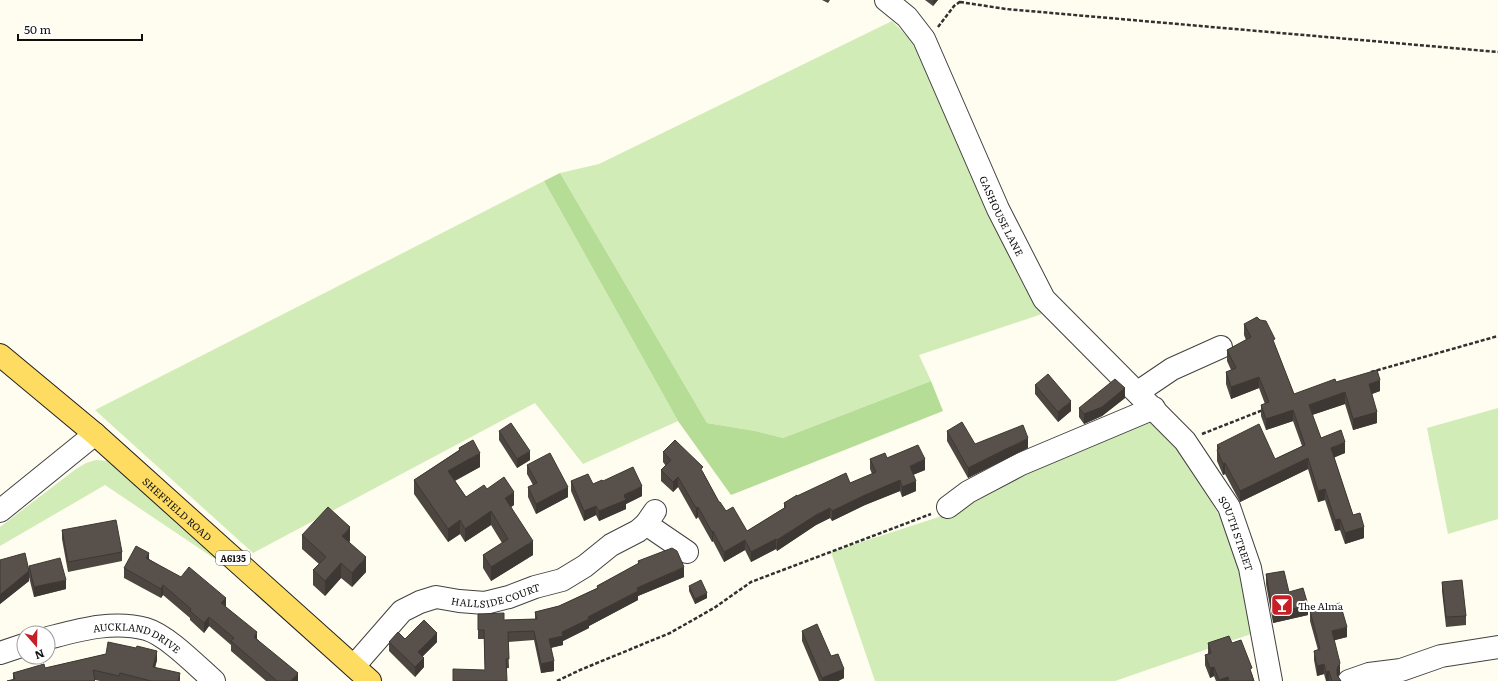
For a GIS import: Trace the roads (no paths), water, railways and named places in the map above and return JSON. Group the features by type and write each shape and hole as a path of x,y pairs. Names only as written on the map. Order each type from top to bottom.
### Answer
{"main road":[{"name":"SHEFFIELD ROAD","path":"0,355 95,434 370,681"}],"street":[{"name":"GASHOUSE LANE","path":"886,0 907,17 924,39 998,209 1044,299 1154,408"},
{"path":"1138,392 1172,369 1221,347"},
{"path":"948,507 968,492 1021,464 1154,408"},
{"name":"SOUTH STREET","path":"1154,408 1185,441 1229,507 1250,568 1271,681"},
{"path":"0,511 95,434"},
{"name":"HALLSIDE COURT","path":"354,666 402,611 420,602 436,597 485,603 509,597 535,586 562,580 585,566 611,545 638,531 651,518 687,552"},
{"name":"AUCKLAND DRIVE","path":"56,636 99,626 124,625 146,629 170,642 214,681"},
{"path":"1349,681 1369,674 1401,670 1441,656 1498,647"},
{"path":"0,653 16,648"}],"place":[{"name":"The Alma","path":"1282,605"}]}
